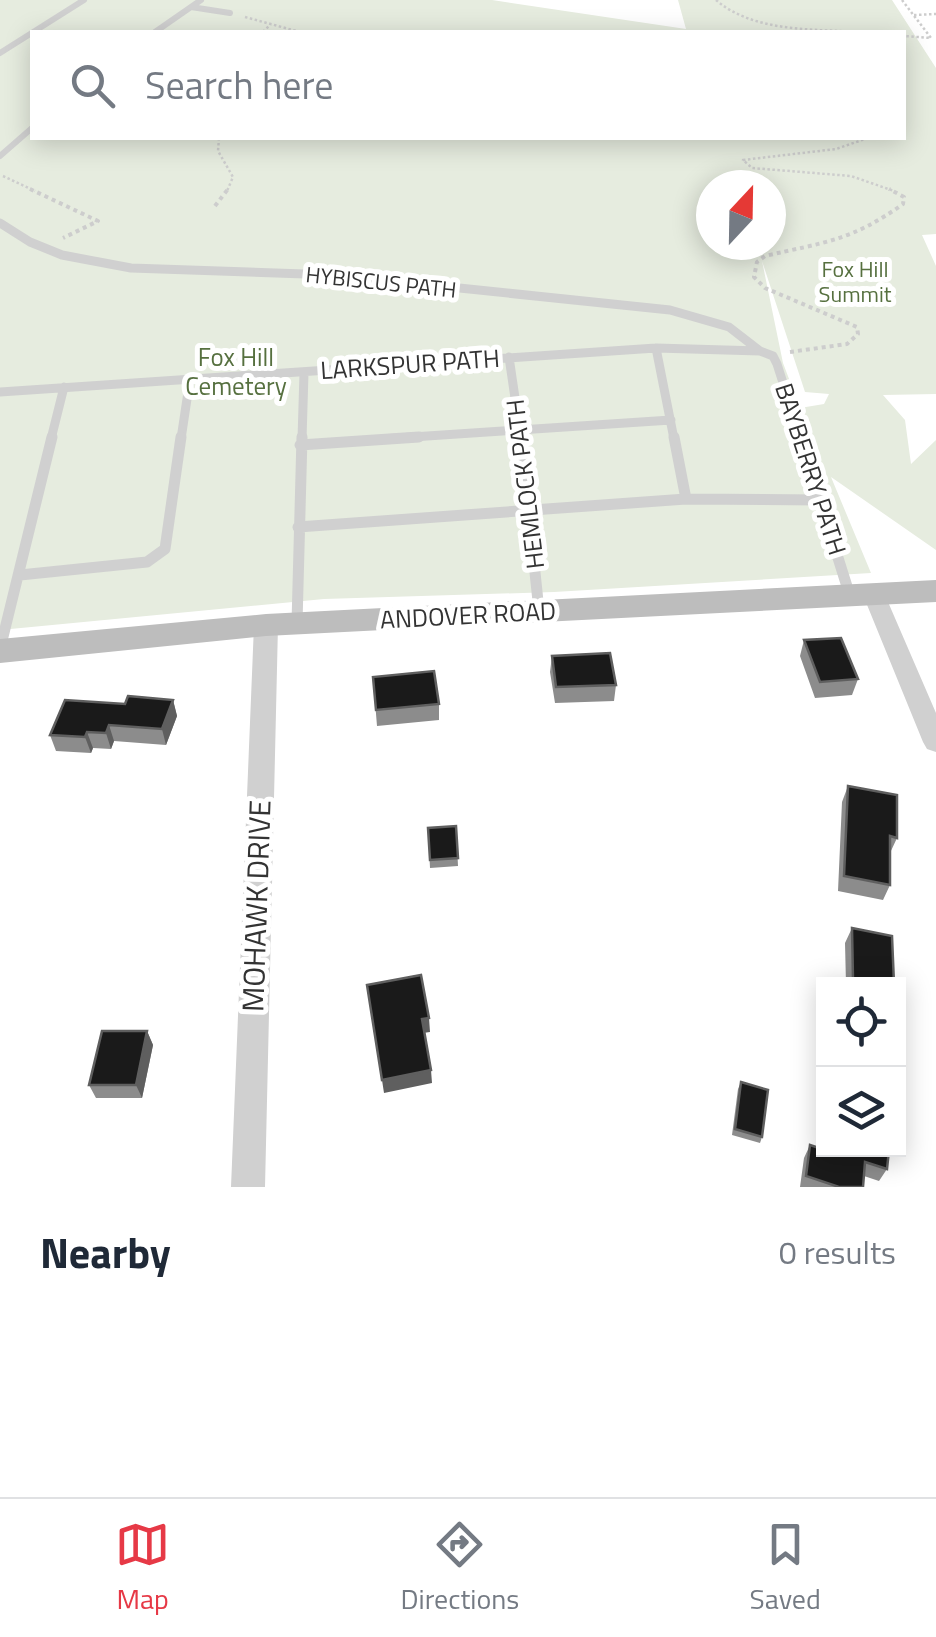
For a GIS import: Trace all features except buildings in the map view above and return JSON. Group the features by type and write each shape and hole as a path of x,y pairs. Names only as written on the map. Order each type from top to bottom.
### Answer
{"main road":[{"name":"ANDOVER ROAD","path":"0,650 281,624 936,591"}],"street":[{"path":"862,596 936,742"},
{"name":"MOHAWK DRIVE","path":"248,1187 281,624"}],"lane":[{"path":"36,30 84,0"},
{"path":"158,30 201,0"},
{"path":"191,7 230,13"},
{"path":"0,53 30,34"},
{"path":"0,156 30,130"},
{"name":"HYBISCUS PATH","path":"0,223 42,248 152,272 272,272 634,307 719,323 755,341 760,350"},
{"path":"656,348 686,499"},
{"name":"LARKSPUR PATH","path":"0,392 656,348 760,350"},
{"name":"BAYBERRY PATH","path":"760,350 773,356 821,500 862,596"},
{"name":"HEMLOCK PATH","path":"508,357 530,509 538,612"},
{"path":"281,624 298,527 304,372"},
{"path":"20,574 147,562 165,549 190,379"},
{"path":"0,650 64,386"},
{"path":"300,444 670,420"},
{"path":"298,527 686,499 821,500"}],"path":[{"path":"716,0 721,8 773,24 837,30"},
{"path":"902,0 932,38 906,36"},
{"path":"230,13 293,30"},
{"path":"914,15 936,14"},
{"path":"265,30 271,24"},
{"path":"928,34 936,34"},
{"path":"216,206 224,199 233,177 218,151 219,140"},
{"path":"773,356 847,344 858,334 857,327 766,288 754,277 756,262 858,232 887,218 904,204 904,196 856,178 821,171 752,168 742,160 836,149 862,140"},
{"path":"2,176 98,221 42,248"}],"green space":[{"name":"Fox Hill Cemetery","path":"0,0 492,0 686,29 678,0 892,0 936,68 936,234 922,235 936,266 936,394 883,395 905,420 911,464 936,440 936,550 831,477 871,573 554,592 324,599 0,630","holes":["762,261 805,392 829,394 824,404 800,408 783,363"]}],"park label":[{"name":"Fox Hill Summit","path":"855,282"}]}
